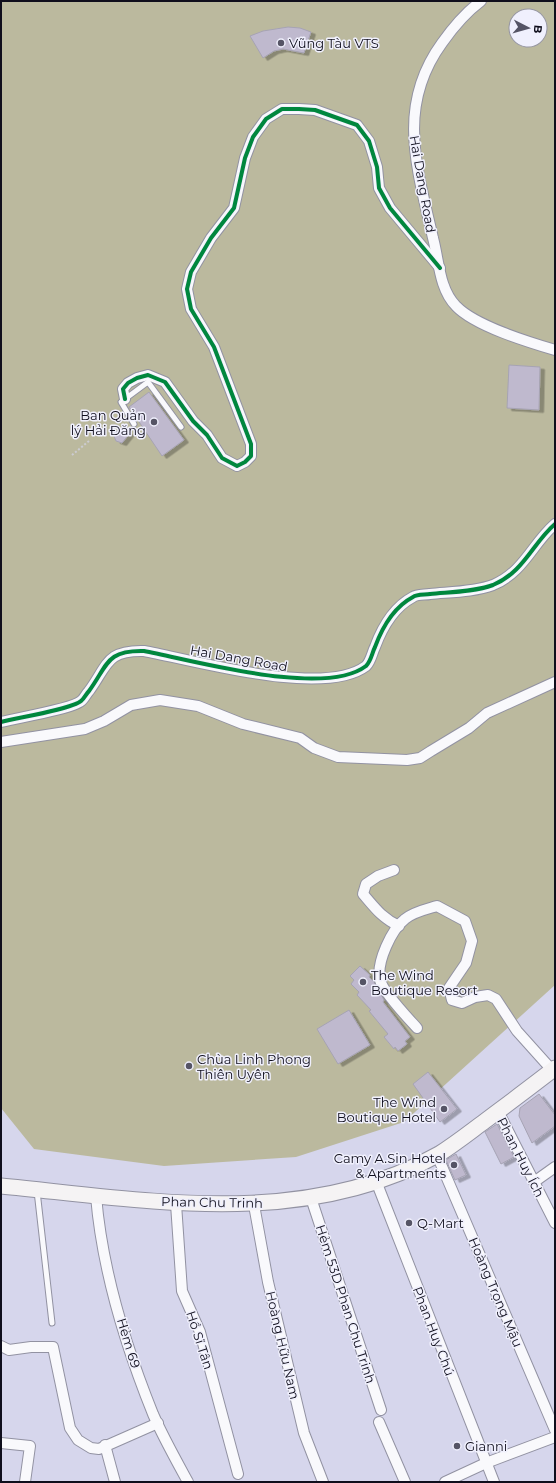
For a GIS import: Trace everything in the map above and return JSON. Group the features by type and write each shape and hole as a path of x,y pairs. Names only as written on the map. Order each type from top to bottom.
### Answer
{"main road":[{"name":"Phan Chu Trinh","path":"1,1186 176,1204 254,1205 311,1198 376,1181 404,1171 437,1155 456,1143 553,1069"}],"street":[{"name":"Hai Dang Road","path":"481,1 460,19 437,50 426,69 415,103 413,131 417,161 445,291 456,306 470,316 514,337 555,350"},
{"name":"Hai Dang Road","path":"125,399 123,389 128,383 137,378 148,375 165,382 193,421 207,435 222,458 237,466 245,462 251,456 251,444 214,347 191,309 187,289 190,272 211,238 234,208 245,158 253,137 266,119 282,109 299,108 315,110 357,125 369,141 377,168 379,188 390,208 440,268"},
{"name":"Hai Dang Road","path":"1,722 69,707 82,701 105,664 113,657 129,650 144,650 276,676 314,678 346,675 366,666 371,659 380,633 389,619 413,596 479,589 503,580 522,565 555,524"},
{"path":"1,742 85,729 104,722 131,705 160,700 198,706 243,724 300,738 314,748 338,757 407,760 420,758 469,728 487,713 555,682"},
{"path":"394,870 378,876 366,884 363,894 373,908 386,919 399,926"},
{"path":"417,1028 398,1008 380,980 380,960 386,945 406,918 437,906 465,921 472,941 466,963 449,988 452,1000 462,1003 475,997 488,995 496,999 517,1031 553,1069"},
{"name":"Phan Huy Ích","path":"498,1111 555,1223"},
{"name":"Hoàng Trọng Mậu","path":"437,1155 555,1430"},
{"path":"534,1182 555,1167"},
{"name":"Phan Huy Chú","path":"376,1181 494,1482"},
{"name":"Hẻm 69","path":"96,1196 99,1229 122,1322 136,1369 158,1423 188,1482"},
{"name":"Hẻm 53D Phan Chu Trinh","path":"311,1198 381,1410"},
{"name":"Hồ Sĩ Tân","path":"176,1204 182,1291 200,1332 238,1474"},
{"name":"Hoàng Hữu Nam","path":"254,1205 268,1282 304,1433 323,1482"},
{"path":"1,1346 9,1350 53,1346 70,1428 78,1440 90,1448 99,1449 158,1423"},
{"path":"379,1422 404,1482"},
{"path":"445,1482 555,1437"},
{"path":"1,1443 30,1446 25,1482"},
{"path":"105,1446 115,1482"}],"lane":[{"path":"134,424 121,402 148,382 181,427"},
{"path":"37,1190 52,1323"}],"path":[{"path":"87,428 93,428"},
{"path":"72,455 88,441"}],"shaded area":[{"path":"1,1 555,1 555,985 404,1122 296,1157 164,1166 34,1149 1,1108"}],"building":[{"name":"Vũng Tàu VTS","path":"288,27 300,28 311,32 304,53 283,49 274,51 263,58 250,36 263,31"},
{"path":"509,365 540,367 539,410 507,408"},
{"name":"Ban Quản lý Hải Đăng","path":"149,392 184,440 162,456 129,407"},
{"path":"120,430 130,433 122,443 116,441 114,436 115,432"},
{"path":"360,966 370,975 369,977 374,982 384,1000 383,1002 410,1037 405,1041 407,1044 398,1051 395,1047 394,1049 384,1037 388,1034 369,1011 371,1010 357,995 359,992 351,984 354,980 350,976"},
{"path":"349,1010 370,1045 338,1064 317,1029"},
{"path":"428,1072 457,1109 440,1122 413,1084"},
{"path":"539,1094 555,1115 555,1126 532,1143 519,1116 520,1108"},
{"path":"497,1124 514,1157 501,1164 485,1132"},
{"name":"Camy A.Sin Hotel & Apartments","path":"456,1154 466,1175 455,1180 446,1160"}],"cycle path":[{"path":"125,399 123,389 128,383 137,378 148,375 165,382 193,421 207,435 222,458 237,466 245,462 251,456 251,444 214,347 191,309 187,289 191,272 211,238 234,208 245,158 253,137 266,119 282,109 315,110 357,125 369,141 377,167 379,188 390,208 440,268"},
{"path":"1,722 76,704 83,699 109,661 115,656 132,651 144,651 225,668 290,678 320,678 346,675 368,664 385,625 394,612 406,601 419,595 470,590 493,585 513,573 555,524"}],"place":[{"name":"Vũng Tàu VTS","path":"281,43"},
{"name":"Ban Quản lý Hải Đăng","path":"154,422"},
{"name":"The Wind Boutique Resort","path":"363,982"},
{"name":"Chùa Linh Phong Thiên Uyên","path":"189,1066"},
{"name":"The Wind Boutique Hotel","path":"444,1109"},
{"name":"Camy A.Sin Hotel & Apartments","path":"454,1165"},
{"name":"Q-Mart","path":"409,1223"},
{"name":"Gianni","path":"457,1446"}]}
